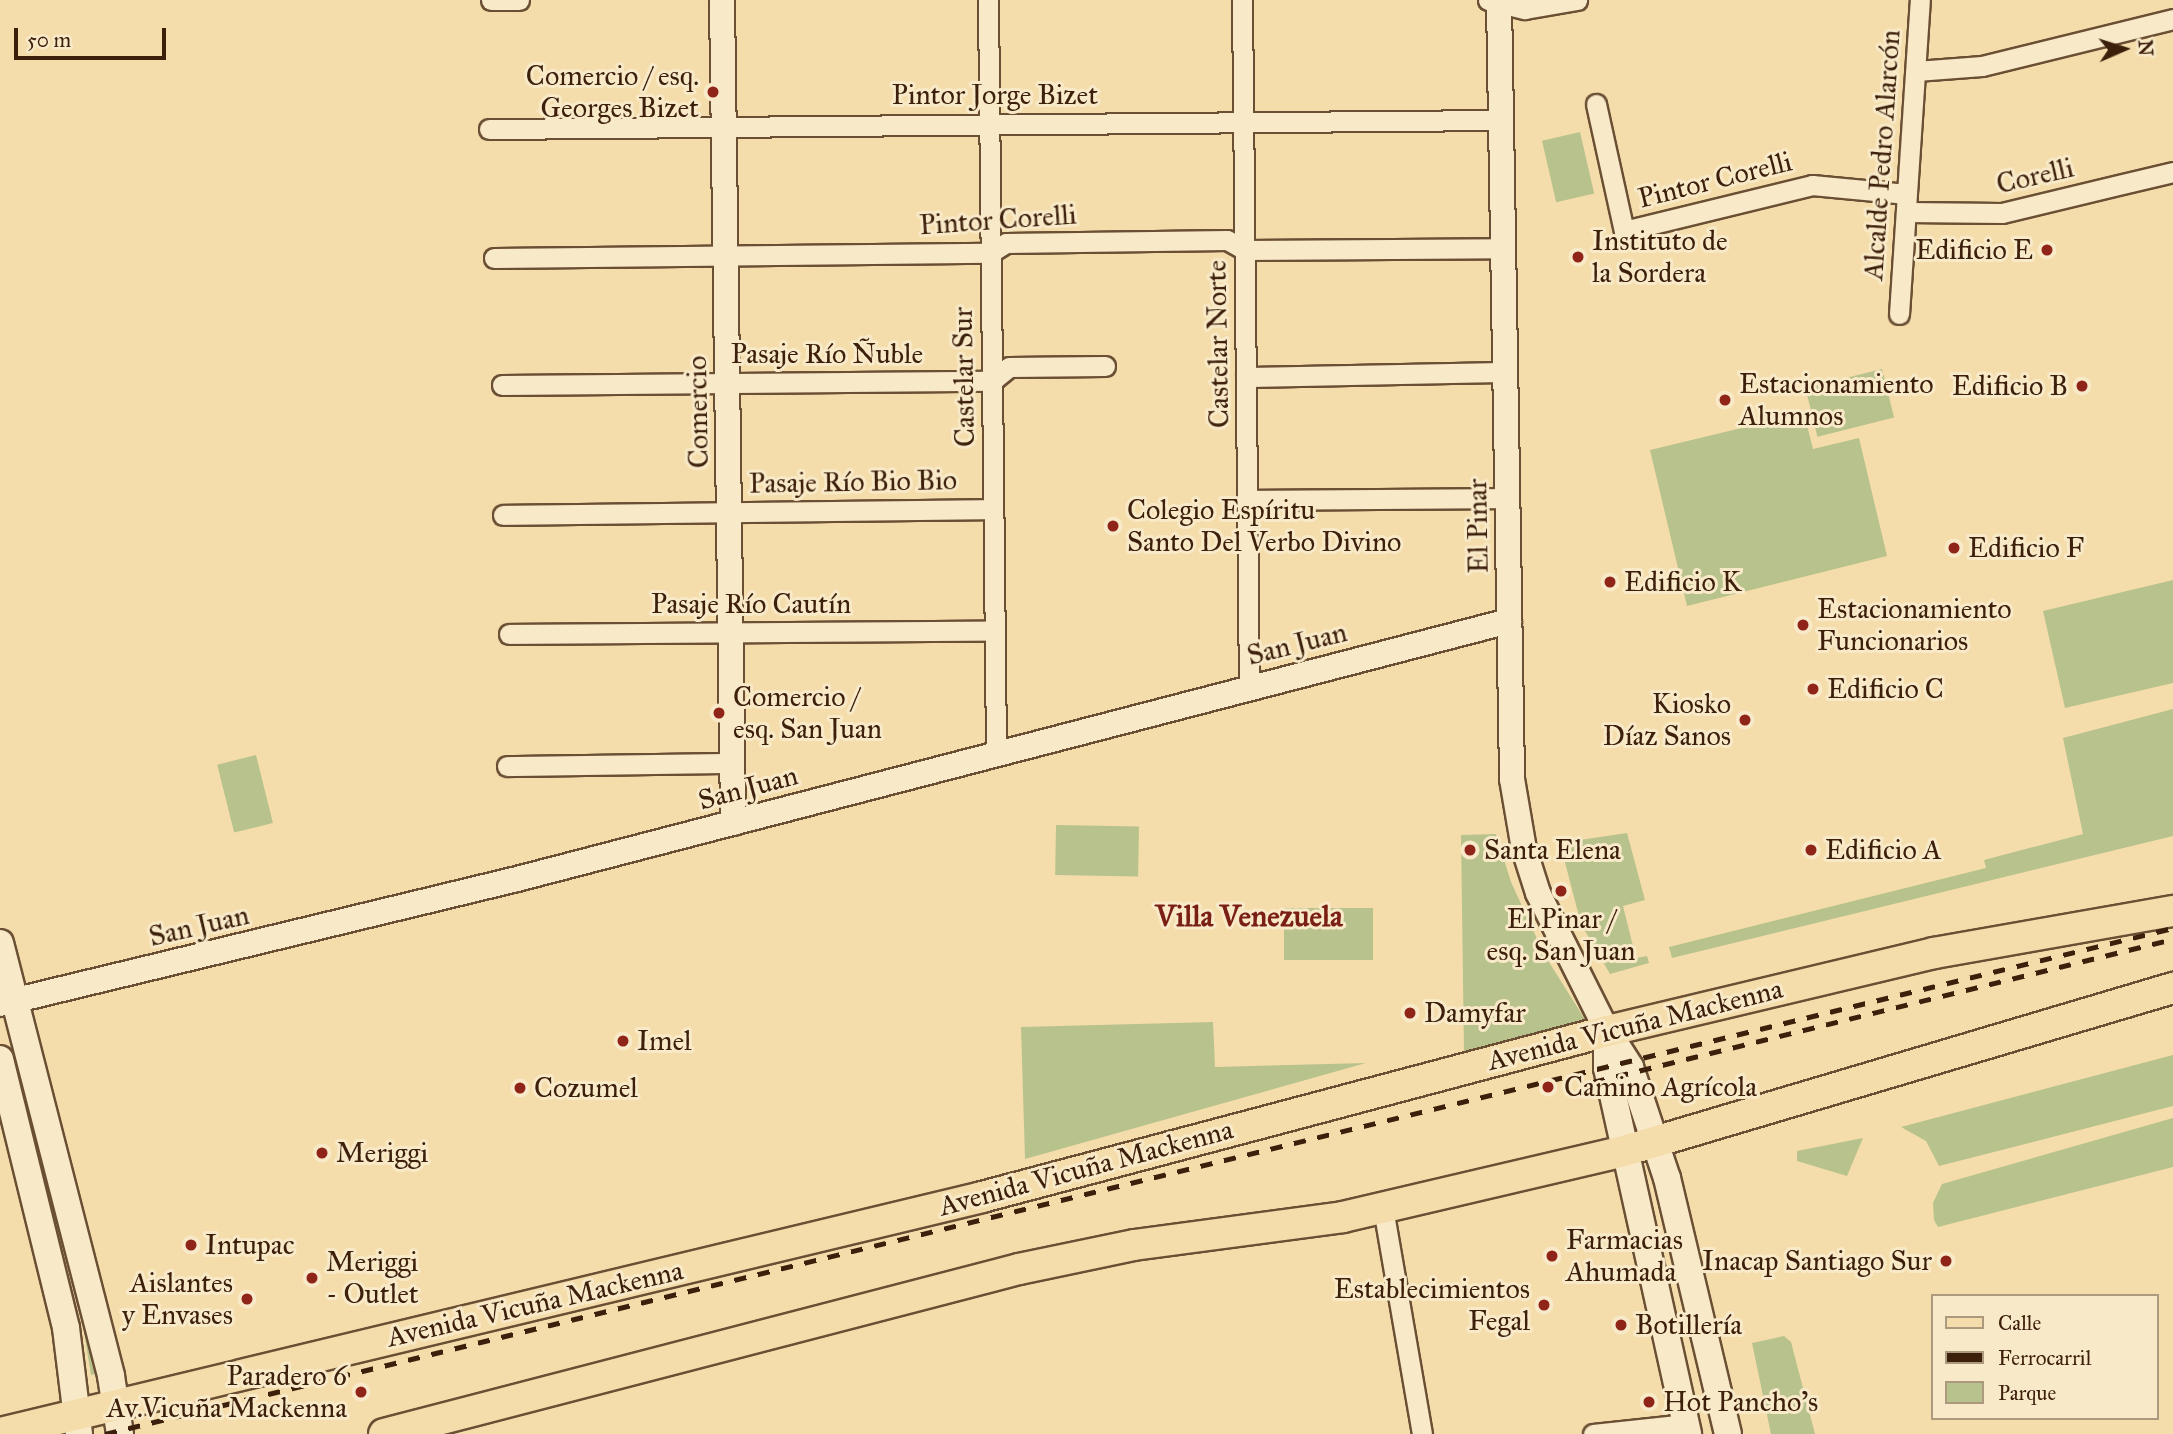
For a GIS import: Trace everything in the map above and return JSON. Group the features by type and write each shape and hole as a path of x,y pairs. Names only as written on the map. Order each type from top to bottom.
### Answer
{"main road":[{"name":"Avenida Vicuña Mackenna","path":"0,1433 118,1420 982,1197 1607,1031 1934,953 2173,911"},
{"path":"0,943 8,1002 118,1420"},
{"path":"384,1434 1019,1269 1134,1245 1384,1208 1624,1151 2173,988"},
{"path":"1607,1031 1626,1058 1656,1142 1728,1431 1687,1429 1606,1063 1607,1031"},
{"path":"0,1059 66,1328 78,1424"}],"street":[{"path":"491,0 519,0"},
{"name":"Comercio","path":"722,0 733,823"},
{"name":"Castelar Sur","path":"988,0 996,754"},
{"name":"Castelar Norte","path":"1242,0 1249,687"},
{"path":"1495,1 1525,9 1577,0"},
{"name":"Alcalde Pedro Alarcón","path":"1899,314 1920,0"},
{"name":"El Pinar","path":"1495,1 1501,120 1511,779 1524,849 1548,917 1607,1031"},
{"path":"1916,71 1982,66 2173,19"},
{"name":"Pintor Corelli","path":"1596,104 1624,231 1812,185 1907,203"},
{"name":"Pintor Jorge Bizet","path":"489,130 989,122 1243,124 1501,120"},
{"name":"Corelli","path":"1907,203 2001,213 2173,172"},
{"name":"Pintor Corelli","path":"494,258 990,253 1006,243 1227,240 1245,250 1503,247"},
{"name":"Pasaje Río Ñuble","path":"502,385 992,381 1009,367 1105,366"},
{"path":"1246,377 1506,372"},
{"path":"1247,500 1508,498"},
{"name":"Pasaje Río Bio Bio","path":"503,514 993,509"},
{"name":"San Juan","path":"8,1002 733,823 1509,621"},
{"name":"Pasaje Río Cautín","path":"509,634 994,631"},
{"path":"507,766 732,763"},
{"path":"1384,1208 1422,1434"},
{"path":"1593,1434 1687,1429"}],"green space":[{"path":"1580,132 1594,193 1556,202 1542,141"},
{"path":"1882,369 1894,418 1817,437 1805,388"},
{"path":"1804,413 1813,449 1859,438 1887,556 1687,606 1650,450"},
{"path":"2173,580 2173,683 2065,708 2043,611"},
{"path":"2173,709 2173,836 1672,958 1669,947 1986,868 1984,860 2083,834 2063,738"},
{"path":"256,755 273,823 234,833 217,765"},
{"path":"1056,825 1139,826 1138,876 1055,875"},
{"path":"1627,833 1645,900 1623,906 1636,958 1647,956 1649,963 1610,974 1581,924 1560,843"},
{"path":"1496,834 1511,882 1544,954 1589,1026 1464,1053 1461,835"},
{"path":"1284,908 1373,908 1373,960 1284,960"},
{"path":"1213,1022 1215,1067 1366,1063 1025,1159 1021,1027"},
{"path":"2173,1055 2173,1106 1939,1166 1926,1141 1901,1127"},
{"path":"2173,1118 2173,1167 1938,1227 1934,1220 1933,1203 1942,1184"},
{"path":"1863,1138 1847,1176 1797,1161 1797,1151"},
{"path":"78,1295 100,1373 91,1375"},
{"path":"1784,1336 1791,1342 1815,1434 1771,1434 1752,1343"}],"railway":[{"path":"105,1434 2173,928"},
{"path":"1593,1082 2173,939"}],"place":[{"name":"Comercio / esq. Georges Bizet","path":"713,92"},
{"name":"Edificio E","path":"2047,250"},
{"name":"Instituto de la Sordera","path":"1578,257"},
{"name":"Edificio B","path":"2082,386"},
{"name":"Estacionamiento Alumnos","path":"1725,400"},
{"name":"Colegio Espíritu Santo Del Verbo Divino","path":"1113,526"},
{"name":"Edificio F","path":"1954,548"},
{"name":"Edificio K","path":"1610,582"},
{"name":"Estacionamiento Funcionarios","path":"1803,625"},
{"name":"Edificio C","path":"1813,689"},
{"name":"Comercio / esq. San Juan","path":"719,713"},
{"name":"Kiosko Díaz Sanos","path":"1745,720"},
{"name":"Santa Elena","path":"1470,850"},
{"name":"Edificio A","path":"1811,850"},
{"name":"El Pinar / esq. San Juan","path":"1561,891"},
{"name":"Damyfar","path":"1410,1013"},
{"name":"Imel","path":"623,1041"},
{"name":"Camino Agrícola","path":"1548,1087"},
{"name":"Cozumel","path":"520,1088"},
{"name":"Meriggi","path":"322,1153"},
{"name":"Intupac","path":"191,1245"},
{"name":"Farmacias Ahumada","path":"1552,1256"},
{"name":"Inacap Santiago Sur","path":"1946,1261"},
{"name":"Meriggi - Outlet","path":"312,1278"},
{"name":"Aislantes y Envases","path":"247,1299"},
{"name":"Establecimientos Fegal","path":"1544,1305"},
{"name":"Botillería","path":"1621,1325"},
{"name":"Paradero 6 Av.Vicuña Mackenna","path":"361,1392"},
{"name":"Hot Pancho's","path":"1649,1402"}],"district":[{"name":"Villa Venezuela","path":"1249,916"}]}
